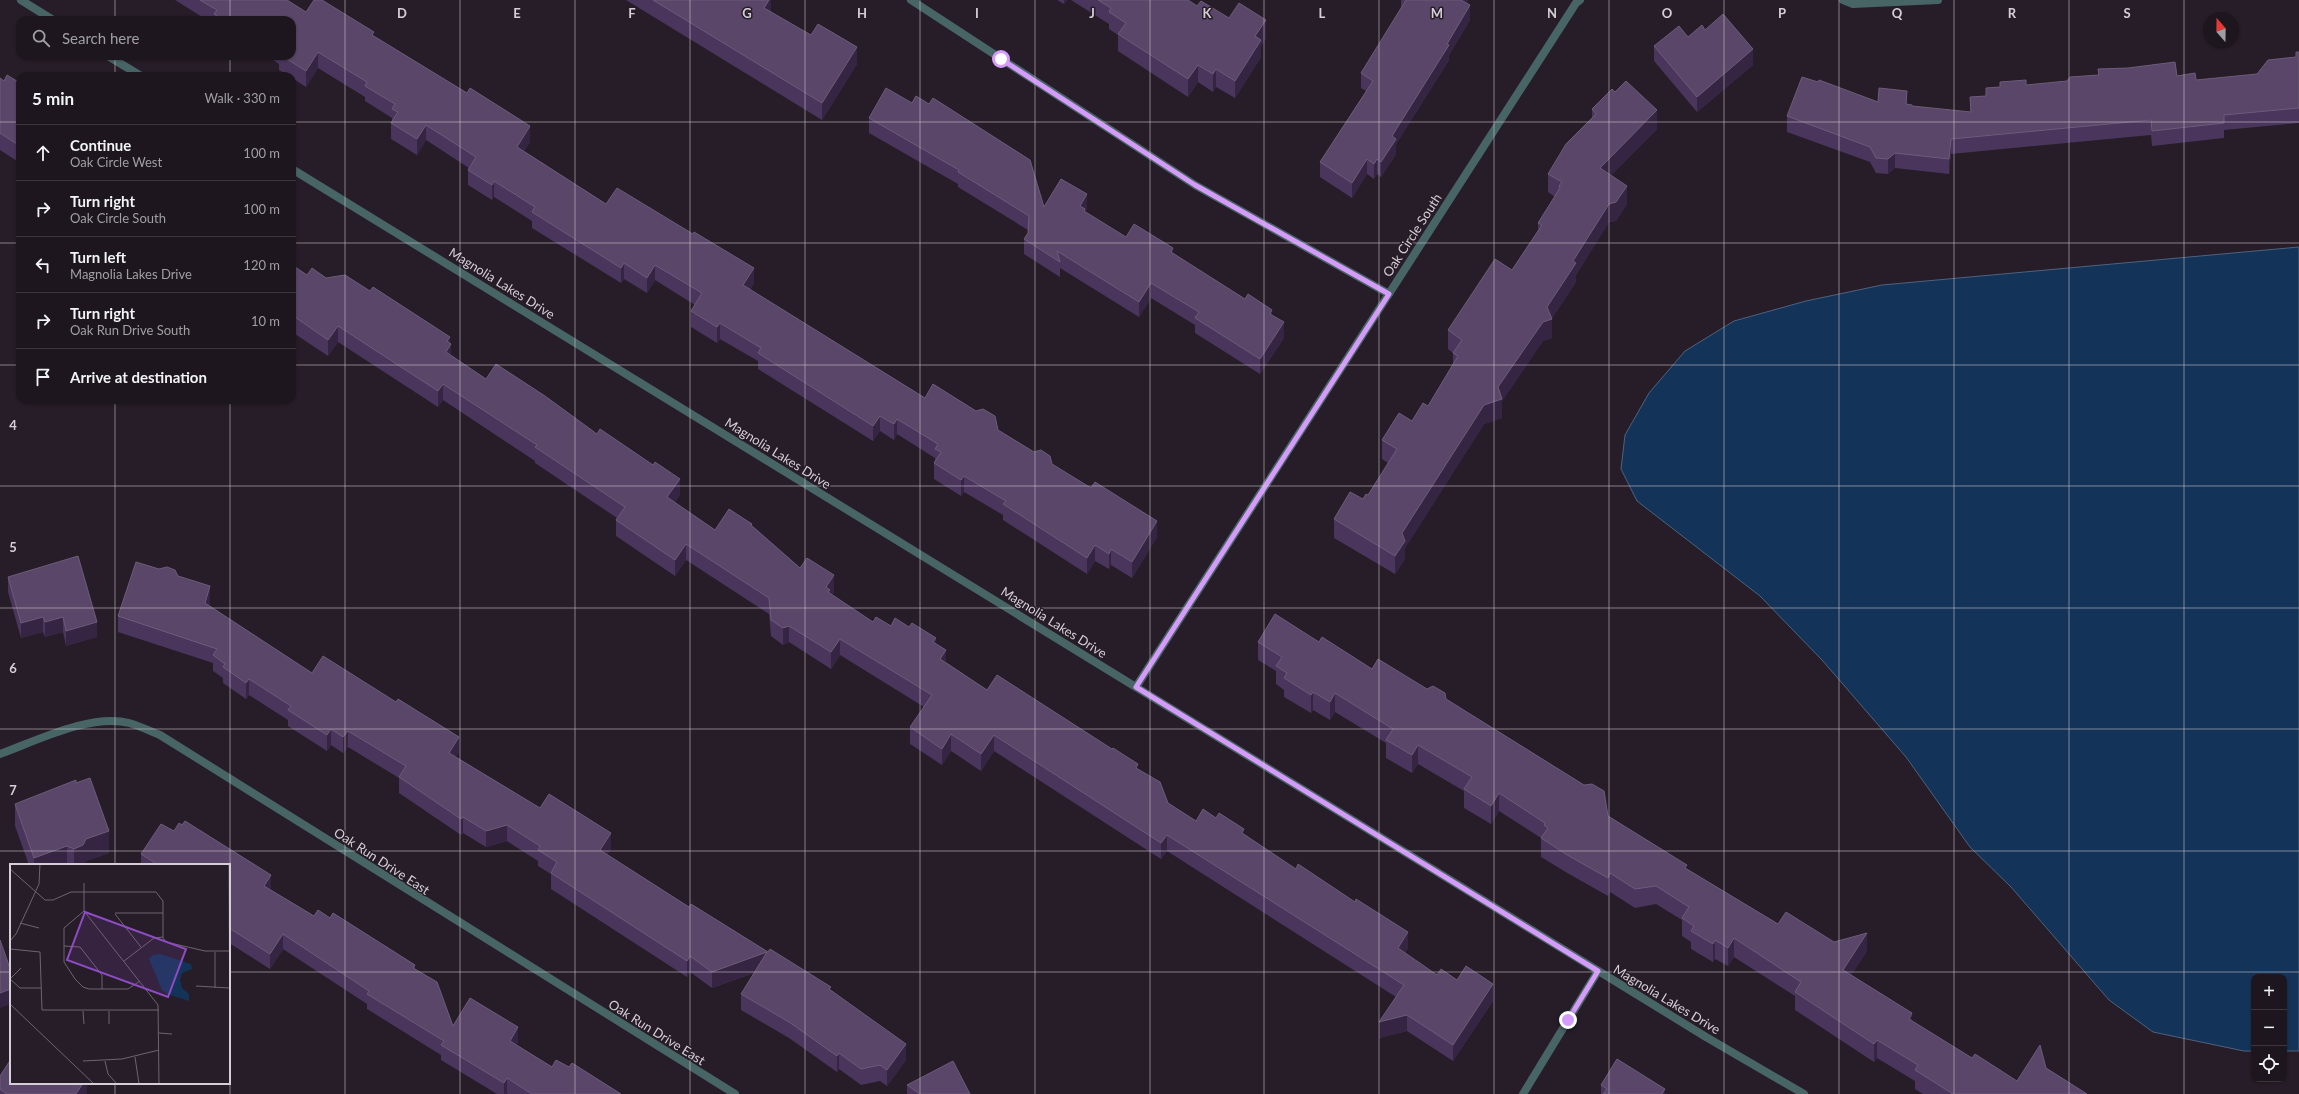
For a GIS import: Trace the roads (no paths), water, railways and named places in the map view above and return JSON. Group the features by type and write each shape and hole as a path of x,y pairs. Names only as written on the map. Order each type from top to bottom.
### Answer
{"street":[{"path":"21,0 47,16"},
{"path":"911,0 1195,185 1389,294"},
{"name":"Oak Circle South","path":"1136,687 1576,3 1580,0"},
{"path":"1843,0 1853,4 1938,0"},
{"path":"115,60 134,72"},
{"name":"Magnolia Lakes Drive","path":"296,171 1598,971 1804,1094"},
{"name":"Oak Run Drive East","path":"0,754 42,738 102,721 128,723 160,735 407,891 735,1094"},
{"path":"1523,1094 1598,971"}],"water":[{"path":"2299,247 2299,1051 2287,1051 2287,974 2251,974 2251,1051 2244,1051 2153,1032 2109,1000 2011,887 1970,847 1906,757 1822,660 1760,596 1637,501 1621,469 1625,435 1649,393 1685,351 1734,321 1806,301 1882,285"}]}
